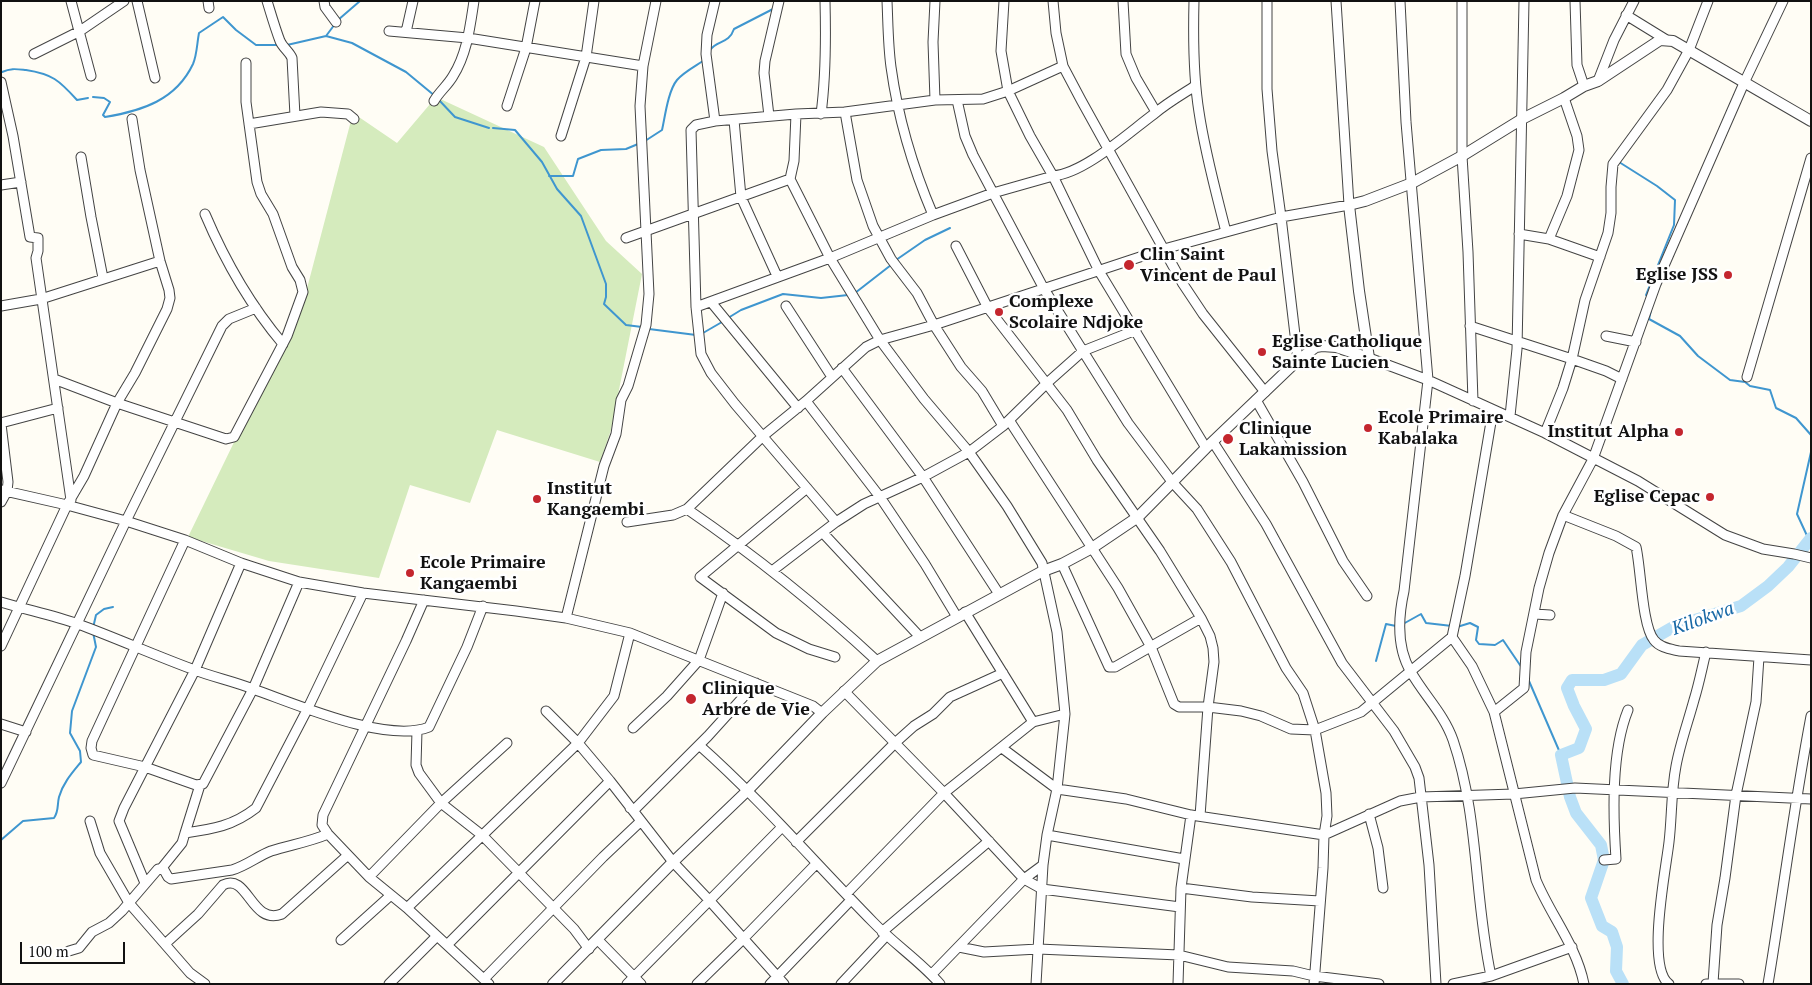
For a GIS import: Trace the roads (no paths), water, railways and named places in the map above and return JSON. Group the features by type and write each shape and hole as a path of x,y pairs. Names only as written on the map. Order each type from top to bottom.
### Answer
{"street":[{"path":"71,1 91,76"},
{"path":"34,54 80,31 124,1"},
{"path":"137,1 155,78"},
{"path":"267,1 280,41 284,48 290,52 292,58 294,116"},
{"path":"324,1 325,7 336,22"},
{"path":"406,32 413,1"},
{"path":"434,101 452,78 460,63 468,38 474,1"},
{"path":"507,106 526,48 535,1"},
{"path":"561,136 586,57 594,1"},
{"path":"566,618 604,466 616,434 621,400 628,386 645,329 649,294 640,106 643,66 656,1"},
{"path":"715,1 707,35 706,54 715,121"},
{"path":"769,116 764,74 765,61 779,1"},
{"path":"822,114 826,50 825,1"},
{"path":"887,1 890,65 898,106 921,187 932,215"},
{"path":"934,1 935,100"},
{"path":"1004,1 1001,51 1008,91 1030,136 1053,176 1099,271 1171,391 1266,524 1342,663 1394,731 1415,766 1419,778 1429,865 1436,984"},
{"path":"1053,1 1056,33 1063,66 1108,150 1203,314 1264,392"},
{"path":"1122,1 1126,54 1136,78 1156,112"},
{"path":"1194,1 1192,41 1199,114 1210,169 1226,232"},
{"path":"1267,1 1267,89 1272,151 1282,217 1298,360"},
{"path":"1336,1 1349,205 1369,358"},
{"path":"1400,1 1406,122 1428,380 1404,591 1399,612 1400,625 1403,651 1410,671 1448,726 1468,795 1474,836 1481,915 1491,976"},
{"path":"1462,1 1462,156 1473,401"},
{"path":"1510,416 1517,341 1524,1"},
{"path":"1575,1 1577,65 1584,86"},
{"path":"1598,81 1614,40 1634,1"},
{"path":"1545,433 1572,359 1585,300 1609,226 1613,164 1667,90 1689,50 1708,1"},
{"path":"1494,712 1524,688 1526,652 1534,614 1550,553 1563,516 1593,459 1656,284 1782,1"},
{"path":"1626,15 1811,121"},
{"path":"389,31 468,38 643,66"},
{"path":"627,522 673,515 687,508 763,436 798,408 866,347 880,340 988,308 1164,249 1282,217 1365,201 1412,183 1462,156 1522,118 1584,86 1598,81 1644,50 1665,39"},
{"path":"54,379 117,403 226,439 234,437 283,344 303,292 300,280 292,267 273,214 261,194 257,182 246,102 246,63"},
{"path":"836,522 735,404 711,373 701,354 696,307 691,130 696,125 715,121 845,112 935,100 983,99 1008,91 1063,66"},
{"path":"1,82 30,237 38,238 36,258 58,408 69,502"},
{"path":"696,307 830,258 932,215 993,193 1062,175 1108,150 1156,112 1196,86"},
{"path":"1549,239 1567,196 1579,150 1577,136 1564,98"},
{"path":"957,100 972,155 1044,289 1128,422 1173,483 1197,509 1231,562 1286,668 1303,693 1315,730 1326,793 1327,816 1314,980"},
{"path":"249,124 321,112 348,114 354,119"},
{"path":"845,112 858,180 873,226 894,263 917,293 934,325 961,367 1006,423 1118,588 1151,647 1174,704 1179,707 1208,707 1240,711 1261,716 1291,729 1315,730 1361,712 1452,637 1465,576 1493,410"},
{"path":"796,114 794,162 790,179 830,258 880,340 924,399 969,452 1040,557 1057,632 1065,714 1057,789 1047,835 1044,864 1038,949 1038,983"},
{"path":"1,646 69,502 84,476 117,403 135,373 167,309 170,298 140,170 132,119"},
{"path":"734,120 741,197 778,276"},
{"path":"81,157 90,218 103,278"},
{"path":"1747,377 1811,158"},
{"path":"626,238 646,229 790,179"},
{"path":"1,185 21,182"},
{"path":"205,214 216,242 265,322 283,344"},
{"path":"1519,234 1549,239 1600,257"},
{"path":"956,246 988,308 1067,410 1097,460 1138,517 1201,618 1213,648 1214,662 1195,816 1184,859 1180,908 1178,984"},
{"path":"1,306 41,299 160,261"},
{"path":"711,302 798,408"},
{"path":"786,306 832,377"},
{"path":"1,783 126,521 222,326 229,319 256,308"},
{"path":"1470,326 1572,359 1622,379"},
{"path":"772,571 836,522 864,504 923,477 969,452 1006,423 1047,383 1084,351 1136,330"},
{"path":"1606,336 1636,342"},
{"path":"553,984 673,862 747,791 844,691 877,661 999,594 1092,548 1138,517 1264,392 1298,360 1316,347 1322,346 1346,350 1428,380 1510,416 1638,481 1725,535 1763,550 1798,554 1811,558"},
{"path":"842,368 923,477 999,594"},
{"path":"1256,400 1303,482 1343,561 1367,596"},
{"path":"806,401 880,497 1003,673 1033,722"},
{"path":"1,502 8,482 1,425 58,408"},
{"path":"807,488 700,577 776,632 809,649 835,657"},
{"path":"4,491 69,502 185,540 242,563 299,582 364,593 483,606 566,618 630,633 813,706 822,713"},
{"path":"687,508 772,571 832,619 877,661"},
{"path":"1563,516 1573,518 1616,536 1636,547 1647,625 1653,639 1663,647 1679,651 1811,660"},
{"path":"823,533 920,637"},
{"path":"185,540 90,748 94,755 145,767 200,785"},
{"path":"145,883 119,821 195,670 242,563"},
{"path":"1062,564 1109,667 1115,667 1201,618"},
{"path":"69,951 79,948 92,932 109,923 158,869 161,869 182,843 200,785 205,782 253,689 299,582"},
{"path":"185,833 219,828 243,818 256,808 307,710 364,593"},
{"path":"633,728 667,696 699,660 723,593"},
{"path":"424,600 323,815 322,825 328,834 369,877 407,908 487,982 553,908 603,857 641,822"},
{"path":"1,602 77,624 135,648 307,710 364,726 410,732 429,727 483,606"},
{"path":"1534,614 1550,614"},
{"path":"407,908 578,743 614,696 630,633"},
{"path":"1452,637 1472,666 1494,712 1536,880 1543,898 1572,947 1581,968 1584,984"},
{"path":"1669,984 1661,973 1658,956 1662,888 1669,842 1672,792 1676,766 1706,652"},
{"path":"1713,983 1717,925 1736,795 1756,702 1759,657"},
{"path":"796,842 914,726 934,714 950,697 1003,673"},
{"path":"630,808 635,809 699,745 756,683"},
{"path":"844,691 944,793 1024,879 1042,889 1180,908"},
{"path":"546,710 578,743 610,781 673,862 781,980"},
{"path":"1604,860 1616,859 1615,790 1619,737 1628,710"},
{"path":"770,984 781,980 848,897 944,793 1033,722 1065,714"},
{"path":"1768,984 1785,881 1795,799 1811,716"},
{"path":"1,724 26,732"},
{"path":"417,731 416,765 419,773 441,803 483,836 574,929 589,949"},
{"path":"369,877 441,803 506,743"},
{"path":"699,745 747,791 884,934 932,974 940,984"},
{"path":"1002,748 1057,789 1126,799 1195,816 1324,835 1400,801 1421,797 1514,794 1568,789 1811,799"},
{"path":"447,945 610,781"},
{"path":"1369,814 1378,848 1383,888"},
{"path":"90,821 100,853 128,903 190,973 204,984"},
{"path":"627,984 782,828"},
{"path":"161,869 171,879 232,870 271,852 311,841 328,834"},
{"path":"1047,835 1184,859"},
{"path":"841,984 884,934 989,841"},
{"path":"165,944 198,914 223,885 228,883 237,885 261,911 267,916 274,917 282,914 348,855"},
{"path":"697,984 816,864"},
{"path":"932,974 1024,879 1044,864"},
{"path":"1181,888 1320,901"},
{"path":"341,940 391,895"},
{"path":"389,984 437,936"},
{"path":"598,940 642,984"},
{"path":"959,947 984,952 1038,949 1179,955 1228,967 1293,971 1314,980 1379,984"},
{"path":"1453,984 1491,976 1572,947"},
{"path":"1706,984 1739,984"}],"waterway":[{"path":"338,20 360,1"},
{"path":"710,50 726,40 734,29 773,9"},
{"path":"93,97 104,98 110,102 103,115 105,117 132,111 156,102 177,87 186,76 193,64 199,33 223,17 236,30 256,45 278,45"},
{"path":"326,36 335,24"},
{"path":"287,45 326,36 352,43 406,72 435,96"},
{"path":"645,141 662,130 669,97 677,80 703,61"},
{"path":"2,72 16,69 49,76 65,87 77,100 88,98"},
{"path":"438,99 455,117 489,128"},
{"path":"493,128 515,130 542,162 557,189 581,216 606,284 604,304 626,325 642,327"},
{"path":"549,176 573,176 578,159 601,150 626,149 638,144"},
{"path":"1619,162 1675,200 1674,225 1646,295 1648,297"},
{"path":"896,260 925,240 950,228"},
{"path":"855,293 891,265"},
{"path":"728,318 741,310 783,294 821,298 848,295"},
{"path":"1651,310 1649,319 1680,336 1698,356 1730,380 1745,382 1750,386 1770,390 1776,408 1796,418 1811,435"},
{"path":"703,333 722,322"},
{"path":"649,329 696,335"},
{"path":"1809,540 1797,514 1811,452"},
{"name":"Kilokwa","path":"1623,984 1616,971 1617,947 1612,932 1602,926 1591,898 1604,860 1601,845 1576,813 1570,797 1561,755 1579,748 1586,729 1567,688 1572,680 1604,680 1621,674 1642,645 1675,626 1741,606 1768,586 1788,567 1811,538"},
{"path":"93,628 96,615 104,609 113,607"},
{"path":"1403,624 1421,614 1426,623 1452,626"},
{"path":"1457,627 1470,623 1478,627 1476,640 1479,644 1495,645 1503,640 1522,668"},
{"path":"1376,661 1386,624 1396,626"},
{"path":"1,840 23,821 54,818 63,787 81,762 80,751 70,733 72,711 96,647 93,632"},
{"path":"1529,681 1561,755"}],"place":[{"name":"Clin Saint Vincent de Paul","path":"1129,265"},
{"name":"Eglise JSS","path":"1728,275"},
{"name":"Complexe Scolaire Ndjoke","path":"999,312"},
{"name":"Eglise Catholique Sainte Lucien","path":"1262,352"},
{"name":"Ecole Primaire Kabalaka","path":"1368,428"},
{"name":"Institut Alpha","path":"1679,432"},
{"name":"Clinique Lakamission","path":"1228,439"},
{"name":"Eglise Cepac","path":"1710,497"},
{"name":"Institut Kangaembi","path":"537,499"},
{"name":"Ecole Primaire Kangaembi","path":"410,573"},
{"name":"Clinique Arbre de Vie","path":"691,699"}]}
